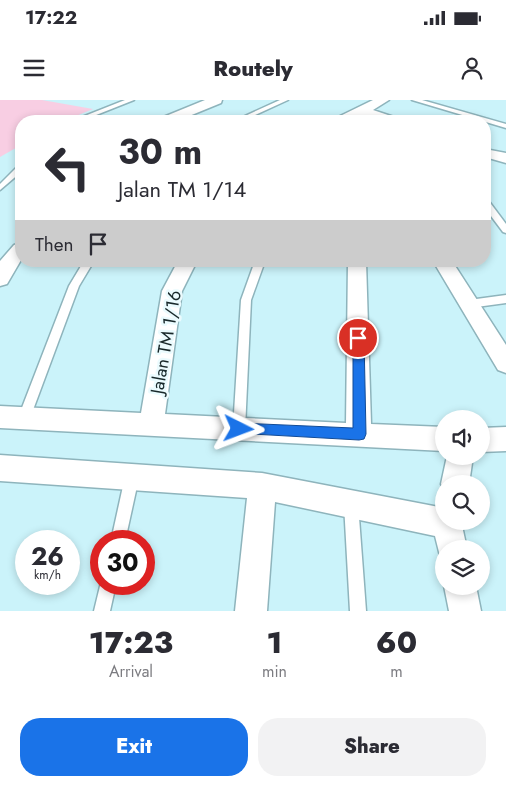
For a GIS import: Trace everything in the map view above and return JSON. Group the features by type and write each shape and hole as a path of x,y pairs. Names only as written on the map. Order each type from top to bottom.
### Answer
{"street":[{"path":"180,115 216,100"},
{"path":"354,115 383,100"},
{"path":"362,111 374,115"},
{"path":"491,154 506,158"},
{"path":"0,279 8,263 15,255"},
{"name":"Jalan TM 1/16","path":"151,424 172,291 185,267"},
{"path":"357,267 359,434"},
{"path":"446,267 506,364"},
{"path":"12,418 435,438"},
{"path":"490,440 506,439"},
{"path":"0,468 262,486 351,504 449,531"},
{"path":"251,611 262,486"},
{"path":"462,595 465,611"}],"lane":[{"path":"91,115 131,100"},
{"path":"250,115 284,100"},
{"path":"415,100 468,115"},
{"path":"491,122 506,126"},
{"path":"0,188 15,174"},
{"path":"491,210 506,230"},
{"path":"12,418 74,286 85,267"},
{"path":"239,429 246,300 258,267"},
{"path":"469,304 506,300"},
{"path":"120,530 132,477"},
{"path":"351,504 358,611"},
{"path":"102,611 106,595"}],"shaded area":[{"path":"0,100 42,100 93,109 78,115 15,115 15,148 0,157"}],"route":[{"path":"239,429 359,434 358,338"}]}
